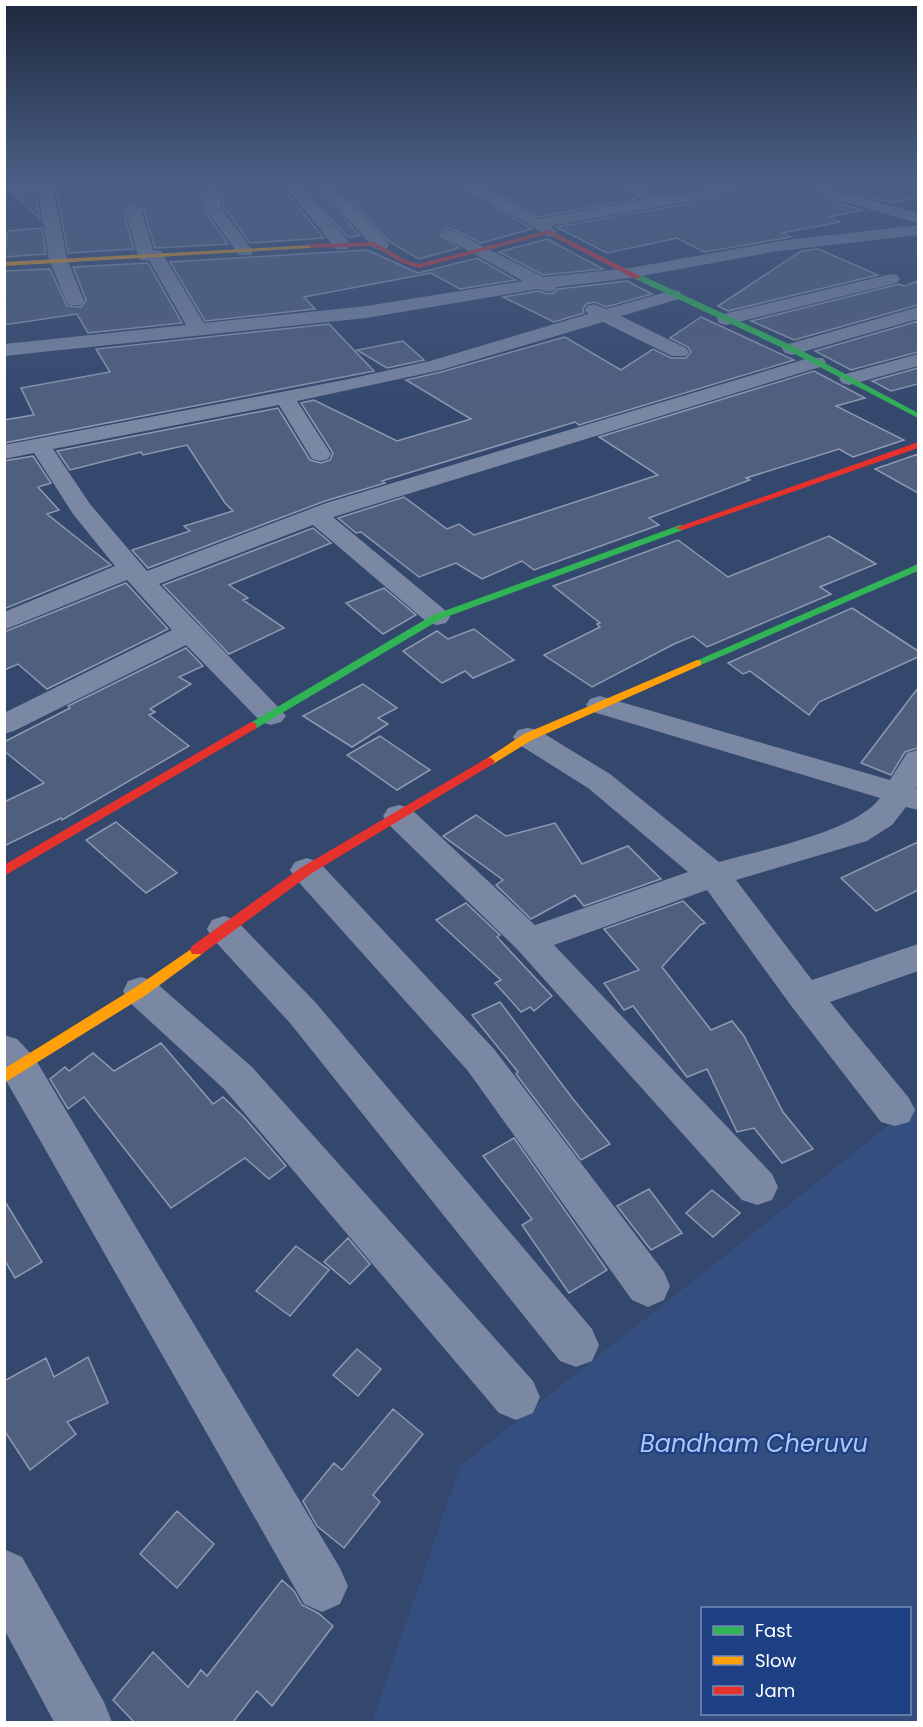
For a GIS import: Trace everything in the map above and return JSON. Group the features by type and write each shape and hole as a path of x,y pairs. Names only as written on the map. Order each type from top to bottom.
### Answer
{"street":[{"path":"57,259 75,301"},
{"path":"4,264 67,259"},
{"path":"153,259 198,329"},
{"path":"402,259 412,265 426,265 451,259"},
{"path":"494,259 679,352"},
{"path":"602,259 673,295 792,349 918,416"},
{"path":"4,350 366,312 541,283 630,273 710,259"},
{"path":"726,319 891,279"},
{"path":"4,452 285,398 434,366 673,295"},
{"path":"792,349 918,313"},
{"path":"849,379 918,360"},
{"path":"4,622 316,514 816,362"},
{"path":"285,398 320,454"},
{"path":"40,445 86,515 136,575 188,633 271,716"},
{"path":"4,871 437,617 776,493 918,445"},
{"path":"316,514 437,617"},
{"path":"322,1586 10,1065 141,991 307,870 528,737 918,567"},
{"path":"4,725 188,633"},
{"path":"600,705 908,796"},
{"path":"528,737 599,781 714,875 805,997 895,1110"},
{"path":"529,940 714,875 856,833 877,823 890,809 908,796 918,760"},
{"path":"399,816 529,940 757,1187"},
{"path":"307,870 481,1060 648,1286"},
{"path":"224,929 303,1013 576,1345"},
{"path":"805,997 918,957"},
{"path":"141,991 237,1078 516,1397"},
{"path":"5,1578 84,1722"}],"water":[{"name":"Bandham Cheruvu","path":"918,1102 918,1722 372,1722 460,1466"}],"building":[{"path":"226,259 386,259 418,273 478,259 516,280 460,289 431,273 304,297 315,309 205,321 170,262"},
{"path":"512,259 584,259 603,269 543,275"},
{"path":"790,259 840,259 878,275 728,311 718,306"},
{"path":"148,263 182,323 88,333 77,314 4,325 4,271 50,269 67,306 81,307 86,300 73,267"},
{"path":"627,281 652,294 606,307 595,302 586,304 583,309 584,313 554,322 503,297 538,291 548,294 558,289"},
{"path":"918,281 918,305 794,340 751,321 899,284 904,286"},
{"path":"701,317 794,360 579,425 575,422 382,481 385,483 325,501 148,568 132,550 190,531 184,526 233,511 225,503 187,445 143,455 141,452 70,470 57,451 278,408 310,460 321,463 330,460 333,453 301,403 314,400 397,441 471,419 406,380 565,337 621,370 653,349 671,358 686,358 691,352 688,347 670,338"},
{"path":"918,321 918,352 851,370 815,351"},
{"path":"329,324 374,371 4,443 4,420 34,415 21,388 110,372 96,349"},
{"path":"403,341 424,360 387,368 357,350"},
{"path":"918,368 918,384 891,391 872,381"},
{"path":"814,371 865,398 836,406 904,440 853,457 839,449 746,478 750,480 649,518 659,525 534,570 522,561 482,579 456,563 419,577 361,532 356,533 338,518 404,497 447,529 459,524 474,535 658,475 599,437"},
{"path":"918,454 918,493 875,469"},
{"path":"33,456 51,483 38,487 59,510 47,514 111,565 4,609 4,461"},
{"path":"313,528 331,543 229,585 248,598 243,600 284,628 229,654 163,585"},
{"path":"829,536 876,564 820,587 831,594 707,647 693,636 592,687 544,655 600,627 597,624 600,623 553,586 678,540 728,577"},
{"path":"126,583 168,629 47,689 18,664 4,670 4,632"},
{"path":"384,588 416,615 383,634 346,603"},
{"path":"852,608 918,651 918,657 819,702 809,715 750,671 743,674 728,663"},
{"path":"474,629 514,660 473,678 465,671 442,683 403,651 437,631 448,639"},
{"path":"186,648 203,666 179,677 191,684 150,709 155,712 149,715 189,746 62,820 61,818 4,846 4,802 44,783 4,751 4,742 70,708 68,706"},
{"path":"363,684 397,708 378,718 388,724 352,747 303,716"},
{"path":"918,688 918,748 905,752 891,775 861,763"},
{"path":"380,736 430,770 397,790 347,755"},
{"path":"476,815 506,836 555,823 582,864 628,846 661,879 584,906 575,895 531,919 496,885 503,880 443,836"},
{"path":"116,822 177,873 146,893 86,840"},
{"path":"918,842 918,890 876,911 841,878"},
{"path":"683,901 705,923 700,925 662,967 711,1030 732,1021 744,1036 783,1112 813,1149 782,1163 754,1128 737,1132 707,1069 687,1077 633,1006 624,1010 604,983 639,970 604,929"},
{"path":"466,903 500,935 497,937 552,996 534,1011 530,1007 521,1012 495,983 501,980 436,920"},
{"path":"500,1002 610,1144 581,1160 516,1074 518,1072 472,1015"},
{"path":"161,1043 213,1104 223,1097 244,1117 286,1166 269,1179 245,1158 171,1208 84,1097 68,1109 50,1079 65,1067 69,1071 93,1053 114,1071"},
{"path":"514,1138 607,1270 569,1293 522,1225 532,1219 483,1156"},
{"path":"649,1189 682,1233 651,1250 617,1206"},
{"path":"712,1190 740,1213 713,1237 686,1213"},
{"path":"4,1200 42,1262 15,1278 4,1259"},
{"path":"348,1238 370,1264 350,1284 324,1262"},
{"path":"296,1246 329,1270 290,1316 256,1291"},
{"path":"357,1349 381,1369 358,1396 333,1375"},
{"path":"88,1357 108,1403 67,1422 76,1434 30,1470 4,1430 4,1381 46,1358 54,1377"},
{"path":"393,1409 423,1434 373,1495 380,1502 344,1548 317,1526 303,1501 334,1463 342,1470"},
{"path":"177,1511 214,1544 177,1588 140,1554"},
{"path":"282,1580 294,1591 302,1605 318,1613 333,1626 272,1706 257,1691 233,1722 134,1722 113,1700 153,1652 188,1687 201,1670 207,1676"}],"traffic: fast":[{"path":"638,277 792,349 918,416"},
{"path":"251,726 437,617 680,528"},
{"path":"697,663 918,567"}],"traffic: slow":[{"path":"4,264 96,259"},
{"path":"489,761 528,737 697,663"},
{"path":"4,1077 141,991 197,950"}],"traffic: jam":[{"path":"399,259 419,266 447,259"},
{"path":"602,259 638,277"},
{"path":"680,528 918,445"},
{"path":"4,871 251,726"},
{"path":"197,950 307,870 489,761"}]}
